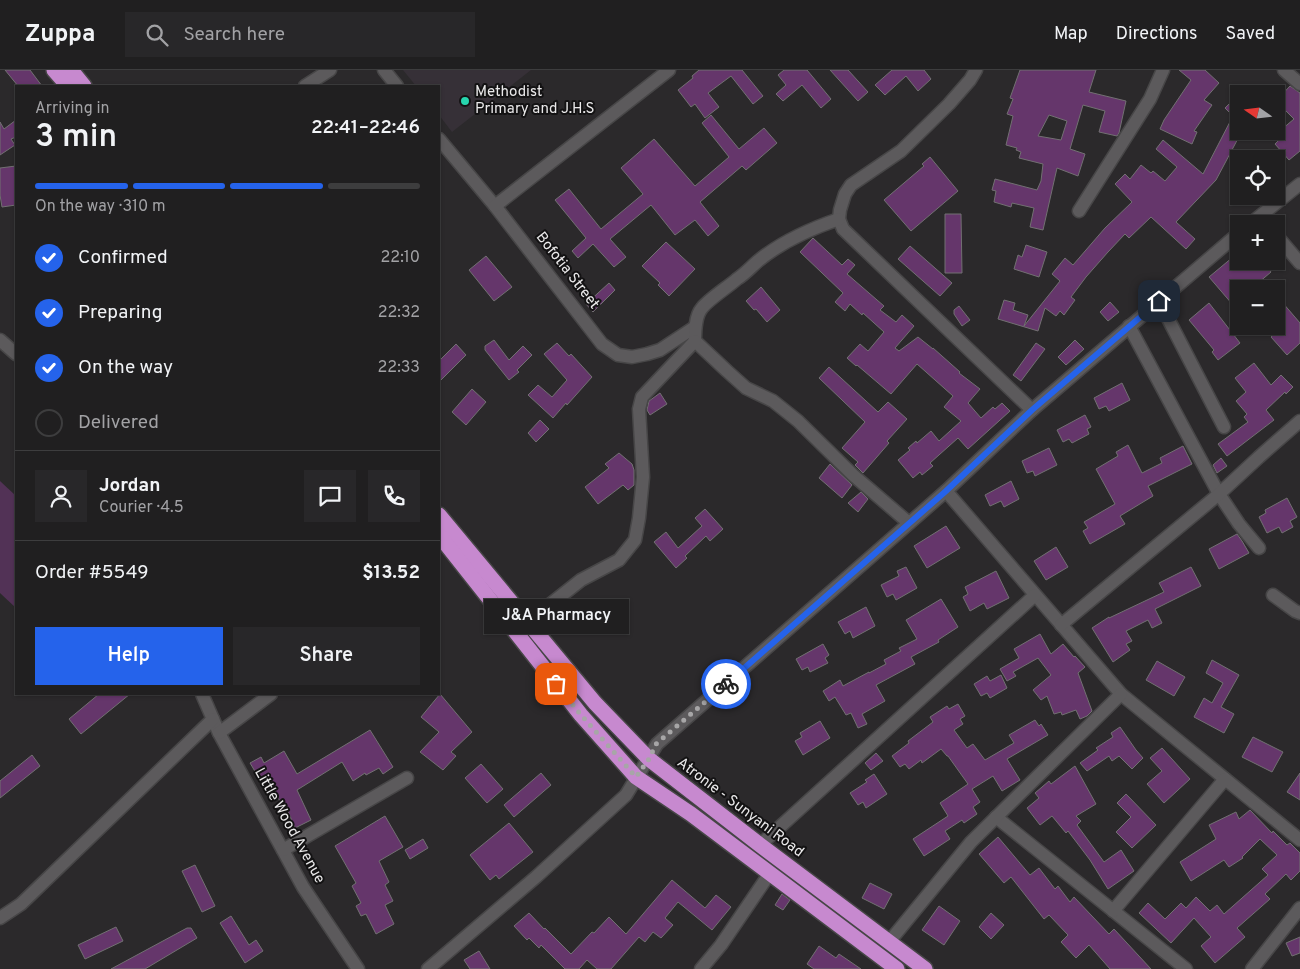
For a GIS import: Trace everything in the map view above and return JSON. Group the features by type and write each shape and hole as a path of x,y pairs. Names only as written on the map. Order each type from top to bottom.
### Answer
{"highway":[{"path":"54,70 67,85"},
{"path":"71,70 83,85"},
{"name":"Atronie - Sunyani Road","path":"440,516 596,703 649,759 925,969"},
{"path":"442,545 581,715 636,777 691,814 897,969"}],"street":[{"path":"307,85 330,70"},
{"path":"384,70 396,85"},
{"path":"495,206 668,70"},
{"path":"976,70 970,80 949,104 901,150 851,185 845,194 838,218 843,229 1032,410"},
{"path":"1079,211 1150,99 1163,70"},
{"path":"1284,70 1300,84"},
{"name":"Bofotia Street","path":"440,140 495,206 602,344 618,356 632,357 660,350 695,328"},
{"path":"1266,215 1300,184"},
{"path":"528,622 581,580 618,560 634,540 639,518 643,477 639,409 642,397 695,341 695,328 701,309 750,270 757,262 797,236 838,218"},
{"path":"428,969 536,877 626,796 656,744 946,491 1032,410 1230,242"},
{"path":"1285,246 1300,263"},
{"path":"1159,301 1224,427"},
{"path":"1129,326 1219,494 1259,548"},
{"path":"0,340 15,353"},
{"path":"695,341 746,388 773,401 798,421 853,475 909,523"},
{"path":"1061,625 1219,494 1300,421"},
{"path":"946,491 1121,694 1300,840"},
{"path":"760,845 1035,595"},
{"path":"1273,595 1295,612 1300,613"},
{"path":"889,942 971,842 1121,694"},
{"name":"Little Wood Avenue","path":"202,695 219,733 303,887 358,969"},
{"path":"219,733 270,695"},
{"path":"0,918 21,904 213,719"},
{"path":"283,850 407,778"},
{"path":"1113,911 1225,779"},
{"path":"996,817 1186,969"},
{"path":"701,969 721,945 770,874"},
{"path":"1252,969 1300,908"}],"shaded area":[{"name":"Methodist Primary and J.H.S","path":"403,70 531,70 452,132 440,116 440,85 415,85"},
{"path":"0,481 15,495 15,607 0,593"}],"building":[{"path":"5,70 30,70 41,85 17,85"},
{"path":"699,70 742,70 763,96 753,104 731,76 708,93 719,107 705,118 695,104 691,107 678,90 693,78 692,76"},
{"path":"784,70 807,70 831,99 821,108 802,85 783,101 776,94 786,85 778,75"},
{"path":"830,70 848,70 868,92 858,101"},
{"path":"892,70 924,70 931,79 918,91 906,76 885,95 875,85"},
{"path":"1020,70 1096,70 1089,92 1126,101 1117,136 1099,132 1105,111 1083,105 1070,149 1085,154 1078,176 1057,168 1043,230 1030,227 1034,208 1012,203 1011,207 994,202 996,191 992,190 995,179 1037,190 1041,181 1043,164 1019,158 1021,152 1016,150 1017,148 1006,145 1013,116 1007,114 1013,99 1010,98","holes":["1049,115 1067,121 1061,140 1038,136"]},
{"path":"1179,70 1205,70 1219,83 1204,100 1212,105 1194,131 1197,132 1192,144 1160,129 1191,80"},
{"path":"1290,86 1300,93 1300,151 1289,160 1285,155 1285,150 1280,150 1275,144 1279,140 1285,140 1285,127 1294,119 1285,110 1285,91"},
{"path":"1230,103 1230,113 1225,108"},
{"path":"711,115 739,149 764,128 777,143 746,170 742,166 700,202 719,226 708,236 695,220 675,235 651,205 610,239 626,257 614,267 593,244 578,258 572,251 586,238 555,200 569,189 601,229 643,194 621,168 654,139 695,186 729,157 702,123"},
{"path":"15,121 15,137 11,139 15,145 0,155 0,122 4,129"},
{"path":"1230,122 1230,140 1237,140 1232,150 1230,150 1230,154 1216,180 1176,222 1195,239 1186,249 1151,217 1129,238 1125,234 1108,252 1071,297 1075,300 1064,315 1060,311 1056,316 1045,308 1038,331 998,319 1004,300 1015,303 1013,310 1028,315 1024,326 1060,281 1052,274 1065,258 1073,265 1105,228 1132,202 1115,184 1125,174 1130,179 1141,165 1151,173 1153,171 1165,181 1177,167 1156,149 1163,140 1203,174"},
{"path":"930,157 958,191 911,231 884,200 924,166 922,164"},
{"path":"15,166 15,205 2,207 0,168"},
{"path":"945,214 961,214 962,273 945,273"},
{"path":"813,238 842,265 848,259 855,265 847,274 884,306 880,310 896,322 902,315 914,326 895,348 899,351 918,337 980,389 968,403 981,418 993,407 995,409 1002,403 1010,411 968,449 958,438 930,463 933,466 922,475 920,472 913,478 898,460 910,450 908,448 931,431 939,441 961,421 944,407 953,396 917,364 891,394 847,358 860,344 868,351 884,332 850,304 845,311 835,302 843,293 800,252"},
{"path":"666,242 695,269 669,296 658,285 660,283 642,266"},
{"path":"1026,245 1047,252 1039,277 1014,269 1018,255 1022,257"},
{"path":"910,246 952,283 940,296 898,259"},
{"path":"486,256 512,287 494,301 469,270"},
{"path":"1230,260 1230,270 1270,270 1271,272 1262,280 1230,280 1230,302 1209,277"},
{"path":"609,283 615,290 593,312 586,304"},
{"path":"761,287 780,310 767,322 746,301"},
{"path":"1110,302 1119,312 1108,321 1100,312"},
{"path":"1209,303 1230,330 1230,335 1234,335 1240,343 1218,360 1212,352 1214,350 1189,320"},
{"path":"959,306 970,320 962,326 954,314 954,310"},
{"path":"1285,306 1300,323 1300,343 1287,355 1271,337 1273,335 1285,335"},
{"path":"494,340 509,360 523,346 532,355 517,370 519,372 509,380 485,350 485,346"},
{"path":"1075,340 1084,349 1066,365 1058,357"},
{"path":"557,343 569,356 571,354 592,377 553,418 528,395 538,385 552,397 567,380 544,354"},
{"path":"1036,343 1045,349 1021,381 1013,375"},
{"path":"456,344 466,355 440,381 440,360"},
{"path":"1254,363 1271,385 1281,375 1293,387 1266,410 1274,420 1227,456 1218,444 1248,422 1244,417 1247,414 1236,401 1246,392 1235,378"},
{"path":"829,367 878,412 888,402 907,419 887,441 889,443 863,473 855,465 858,462 842,448 865,422 819,378"},
{"path":"1122,383 1130,400 1109,411 1106,406 1099,409 1094,398"},
{"path":"472,389 486,402 466,425 452,412"},
{"path":"660,393 667,404 650,415 647,410 649,401"},
{"path":"1085,415 1091,427 1087,429 1089,434 1072,443 1069,439 1063,442 1057,430"},
{"path":"540,420 549,429 536,442 528,433"},
{"path":"1128,445 1142,473 1162,463 1160,458 1183,446 1192,464 1148,486 1153,496 1120,516 1125,524 1090,544 1083,531 1088,528 1084,522 1115,504 1096,469 1118,456 1116,452"},
{"path":"1049,448 1057,465 1035,476 1033,471 1027,473 1022,461"},
{"path":"619,453 632,464 634,485 628,490 623,485 598,504 585,487 609,468 605,464"},
{"path":"1221,458 1227,466 1217,473 1213,465"},
{"path":"830,464 852,485 842,498 819,478"},
{"path":"1011,481 1019,499 1004,507 1001,501 990,506 985,495"},
{"path":"861,492 868,499 858,512 848,503"},
{"path":"1287,498 1297,517 1290,521 1293,527 1282,533 1279,527 1267,533 1259,517 1266,513 1265,510"},
{"path":"705,509 723,529 710,541 706,536 685,556 687,558 676,568 654,542 666,532 678,548 702,526 695,518"},
{"path":"946,526 960,548 927,568 914,546"},
{"path":"1237,534 1249,553 1219,569 1209,549"},
{"path":"1056,547 1068,567 1046,580 1034,561"},
{"path":"906,567 917,588 896,600 893,594 887,597 881,585 899,576 897,571"},
{"path":"1191,567 1201,586 1155,609 1162,623 1152,628 1148,620 1126,631 1132,641 1126,644 1130,650 1113,662 1092,628 1109,617 1164,592 1159,583"},
{"path":"996,571 1009,598 987,609 984,603 970,611 963,597 968,594 965,587"},
{"path":"941,599 958,627 938,640 939,642 911,657 915,664 876,685 885,701 862,714 867,724 858,728 851,713 846,715 835,697 829,701 823,691 840,680 843,686 886,664 884,660 901,651 899,648 917,639 906,620"},
{"path":"866,607 875,626 853,638 850,631 845,634 838,622"},
{"path":"1040,634 1051,654 1063,644 1085,667 1078,673 1092,711 1087,716 1080,719 1076,710 1062,715 1061,712 1054,714 1047,696 1041,700 1033,690 1051,675 1038,658 1013,672 1016,676 1007,681 1000,669 1019,658 1014,649"},
{"path":"823,644 829,655 825,658 828,663 810,672 808,667 802,670 796,659"},
{"path":"1212,660 1239,675 1221,707 1234,714 1224,733 1194,717 1204,698 1212,703 1223,683 1206,673"},
{"path":"1157,661 1185,677 1174,696 1146,680"},
{"path":"1001,675 1007,688 990,698 987,693 981,696 974,684 987,676 990,681"},
{"path":"440,694 472,732 451,752 456,756 443,770 420,752 439,732 421,717"},
{"path":"98,695 129,695 81,734 69,719"},
{"path":"958,704 965,716 960,719 963,724 954,730 967,748 973,744 985,760 1014,743 1009,735 1035,720 1039,726 1041,724 1048,735 1007,759 1020,780 1002,791 993,776 972,789 980,802 973,807 977,814 964,823 962,820 945,831 950,839 924,856 913,839 948,816 940,803 968,784 941,749 922,763 921,760 909,769 905,764 900,767 892,756 933,722 930,717 947,706 949,709"},
{"path":"820,721 830,738 803,755 795,741 802,737 800,733"},
{"path":"1120,727 1143,758 1132,769 1119,756 1112,761 1109,756 1087,771 1080,763 1098,750 1096,748 1113,737 1111,733"},
{"path":"370,730 393,767 383,774 379,768 366,775 365,773 353,781 342,762 297,790 311,820 295,828 287,809 284,811 270,779 262,783 250,763 261,757 264,763 284,751 297,774"},
{"path":"1253,737 1283,752 1272,772 1242,757"},
{"path":"1162,748 1190,779 1164,803 1147,784 1162,771 1150,758"},
{"path":"876,753 883,761 871,770 865,763"},
{"path":"32,755 40,766 0,798 0,781"},
{"path":"481,764 503,789 487,803 465,778"},
{"path":"1075,766 1096,804 1076,816 1081,821 1077,825 1104,862 1121,850 1134,871 1108,889 1090,860 1068,831 1066,833 1052,816 1040,825 1027,808 1039,798 1035,793 1049,781 1051,784"},
{"path":"541,773 551,785 514,817 504,805"},
{"path":"1300,773 1300,800 1287,792"},
{"path":"874,774 887,794 866,808 863,802 858,805 850,793 867,782 865,780"},
{"path":"1126,794 1156,825 1132,848 1116,832 1131,817 1117,803"},
{"path":"1250,810 1272,833 1273,831 1287,845 1290,843 1300,853 1300,871 1291,880 1286,874 1265,894 1270,899 1237,928 1245,937 1215,963 1201,946 1211,937 1194,918 1171,943 1139,913 1148,903 1165,919 1181,903 1186,908 1196,897 1210,911 1217,905 1224,914 1268,875 1262,869 1277,855 1260,839 1243,858 1229,867 1224,860 1191,881 1180,862 1216,839 1209,825 1236,812 1239,819"},
{"path":"385,816 403,847 379,861 389,882 385,885 393,901 385,905 394,924 376,934 366,914 361,916 356,906 361,903 352,886 356,883 335,846"},
{"path":"509,823 533,852 499,879 496,875 490,880 470,855"},
{"path":"998,837 1030,875 1039,868 1055,889 1058,886 1070,902 1074,897 1109,934 1114,929 1151,969 1110,969 1089,945 1076,958 1061,942 1068,935 1049,915 1044,919 1011,877 1004,883 979,854"},
{"path":"423,839 428,848 410,859 405,850"},
{"path":"195,865 215,906 202,912 182,871"},
{"path":"672,880 705,908 716,895 731,907 712,930 678,902 665,918 673,925 661,938 653,932 645,942 639,937 611,969 597,969 587,960 579,969 565,969 541,945 539,948 529,938 527,940 514,926 529,913 571,954 609,917 626,934"},
{"path":"870,883 892,894 884,909 862,898"},
{"path":"782,894 790,900 783,910 775,905"},
{"path":"939,906 960,921 944,945 922,930"},
{"path":"991,913 1004,925 991,939 979,927"},
{"path":"231,916 249,945 256,940 263,951 245,963 220,923"},
{"path":"116,927 123,941 85,959 78,945"},
{"path":"187,928 191,928 197,938 145,969 111,969"},
{"path":"1300,937 1300,953 1292,956 1286,943"},
{"path":"819,946 836,958 839,954 861,969 814,969 807,964"},
{"path":"479,951 490,969 470,969 464,960"}],"way so far":[{"path":"556,684 636,777 649,759 656,744 726,684"}],"place":[{"name":"Methodist Primary and J.H.S","path":"465,101"},
{"name":"J&A Pharmacy","path":"556,684"}],"route":[{"path":"726,684 946,491 1032,410 1159,301"}]}
